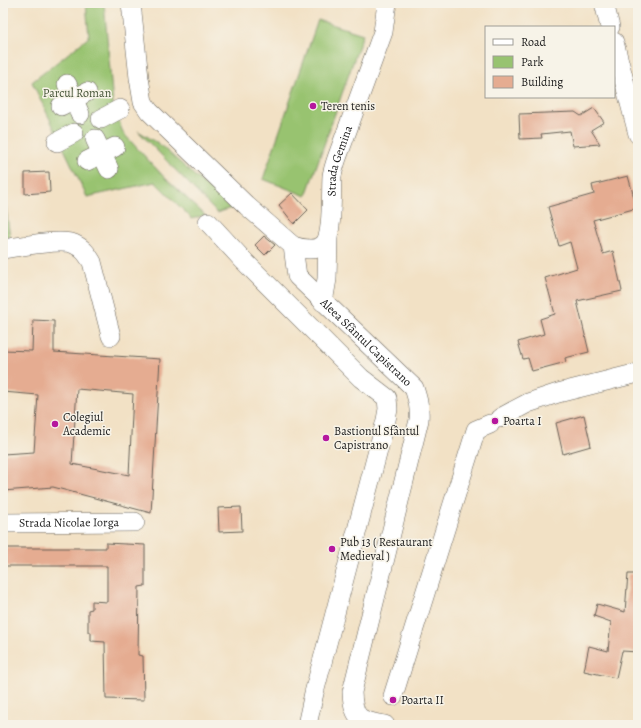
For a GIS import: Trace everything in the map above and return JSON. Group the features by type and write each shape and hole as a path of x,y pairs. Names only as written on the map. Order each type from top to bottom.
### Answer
{"street":[{"path":"131,3 139,78 143,102 149,112 247,206 293,246 304,249 316,248 324,244 328,238"},
{"path":"604,3 610,26"},
{"name":"Strada Gemina","path":"324,302 327,279 332,174 383,32 383,4"},
{"path":"615,46 638,134"},
{"path":"101,119 120,109"},
{"path":"57,142 74,133"},
{"path":"208,222 243,260 361,378 387,398 387,415 314,693 307,725"},
{"path":"3,249 63,242 74,244 86,252 92,262 111,336"},
{"name":"Aleea Sfântul Capistrano","path":"293,246 297,276 414,388 420,409 419,420 352,692 352,707 360,718 368,722 385,725"},
{"path":"385,725 476,430 528,404 558,394 638,373"},
{"name":"Strada Nicolae Iorga","path":"3,524 135,522"}],"green space":[{"name":"Parcul Roman","path":"86,3 104,3 113,104 123,133 165,178 205,215 192,219 155,182 87,197 32,82 89,37"},
{"name":"Teren tenis","path":"318,20 363,34 306,196 263,179"},
{"path":"138,131 158,143 231,208 217,213"},
{"path":"3,195 10,237 3,238"}],"building":[{"path":"594,108 604,122 591,130 600,144 573,146 570,131 541,134 542,138 520,139 519,114 575,112 581,116"},
{"path":"49,172 50,192 25,194 25,173"},
{"path":"628,176 637,208 593,220 603,254 613,251 622,291 577,301 589,352 565,358 566,362 532,371 528,358 523,359 518,342 544,334 540,319 555,314 545,278 577,268 570,242 559,246 548,207 594,194 592,185"},
{"path":"292,193 308,210 294,224 279,205"},
{"path":"264,236 275,245 265,255 255,245"},
{"name":"Colegiul Academic","path":"33,320 54,321 54,352 160,359 151,513 53,487 3,491 3,454 34,452 38,395 3,392 3,350 32,351","holes":["77,389 133,394 129,475 72,464"]},
{"path":"584,415 591,446 563,454 556,423"},
{"path":"241,507 242,531 219,532 218,508"},
{"path":"106,543 145,545 145,586 139,587 138,655 143,656 144,700 106,699 105,642 91,641 91,632 88,632 88,610 92,609 92,601 107,602 107,566 3,566 3,548 106,548"},
{"path":"628,574 638,574 638,652 622,651 616,678 584,671 589,646 608,651 611,622 594,616 597,604 625,612"}],"place":[{"name":"Teren tenis","path":"313,106"},
{"name":"Poarta I","path":"495,421"},
{"name":"Colegiul Academic","path":"55,424"},
{"name":"Bastionul Sfântul Capistrano","path":"326,438"},
{"name":"Pub 13 ( Restaurant Medieval )","path":"332,549"},
{"name":"Poarta II","path":"393,700"}]}
